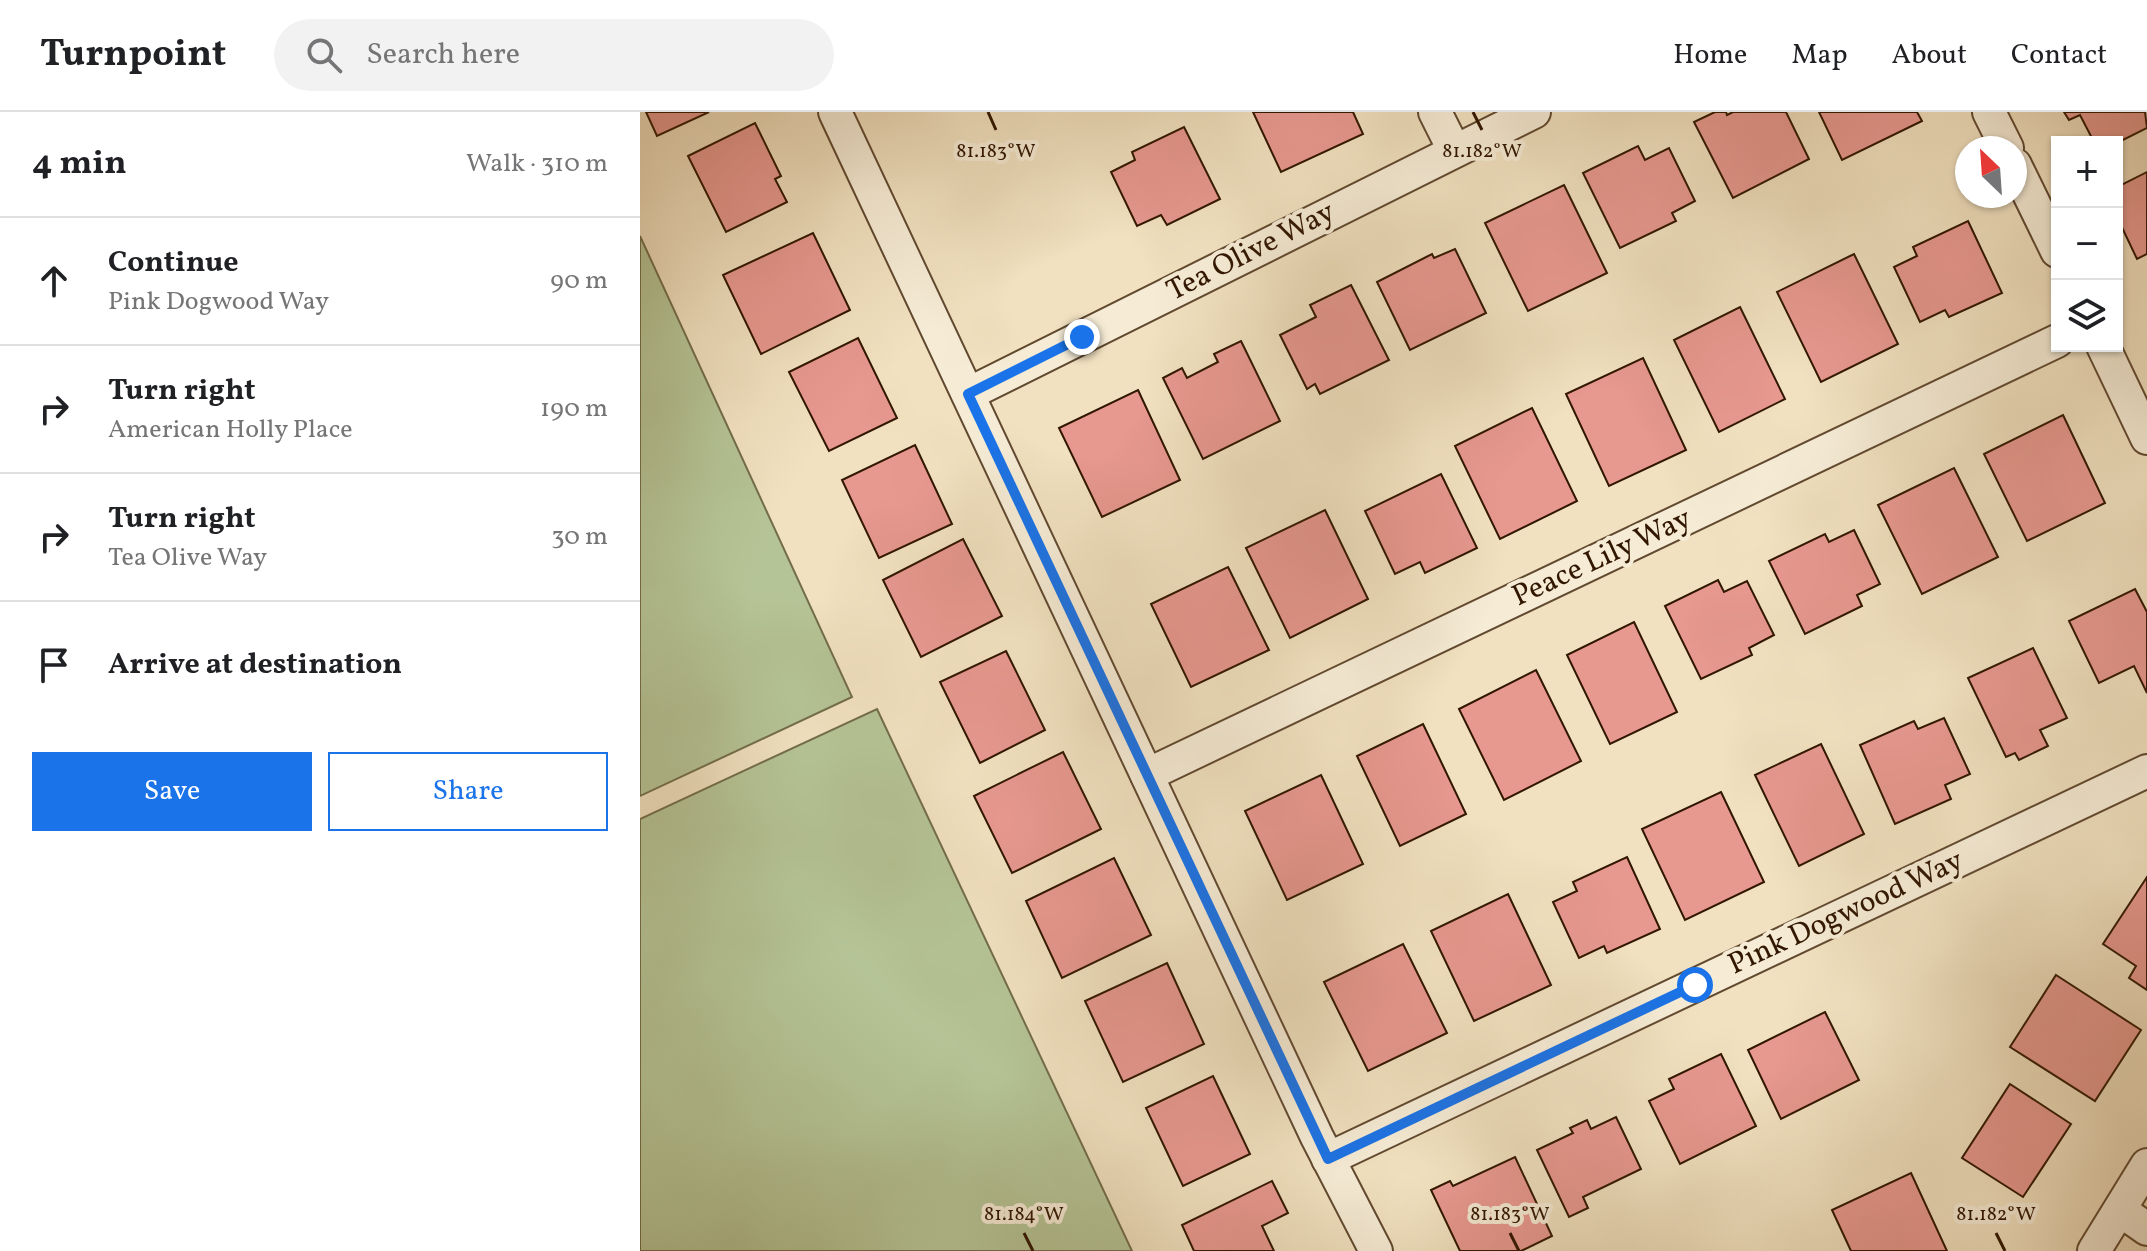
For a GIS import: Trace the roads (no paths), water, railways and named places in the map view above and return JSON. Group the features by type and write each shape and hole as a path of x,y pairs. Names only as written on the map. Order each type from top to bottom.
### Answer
{"street":[{"path":"835,112 1328,1159 1376,1251"},
{"path":"1435,112 1454,150"},
{"name":"Tea Olive Way","path":"968,394 1534,112"},
{"path":"1989,112 2001,136"},
{"path":"2027,190 2051,239"},
{"name":"Peace Lily Way","path":"1147,775 2051,344"},
{"path":"2106,352 2147,438"},
{"name":"Pink Dogwood Way","path":"1328,1159 2147,771"},
{"path":"2094,1251 2147,1165"},
{"path":"2120,1210 2147,1229"}]}
